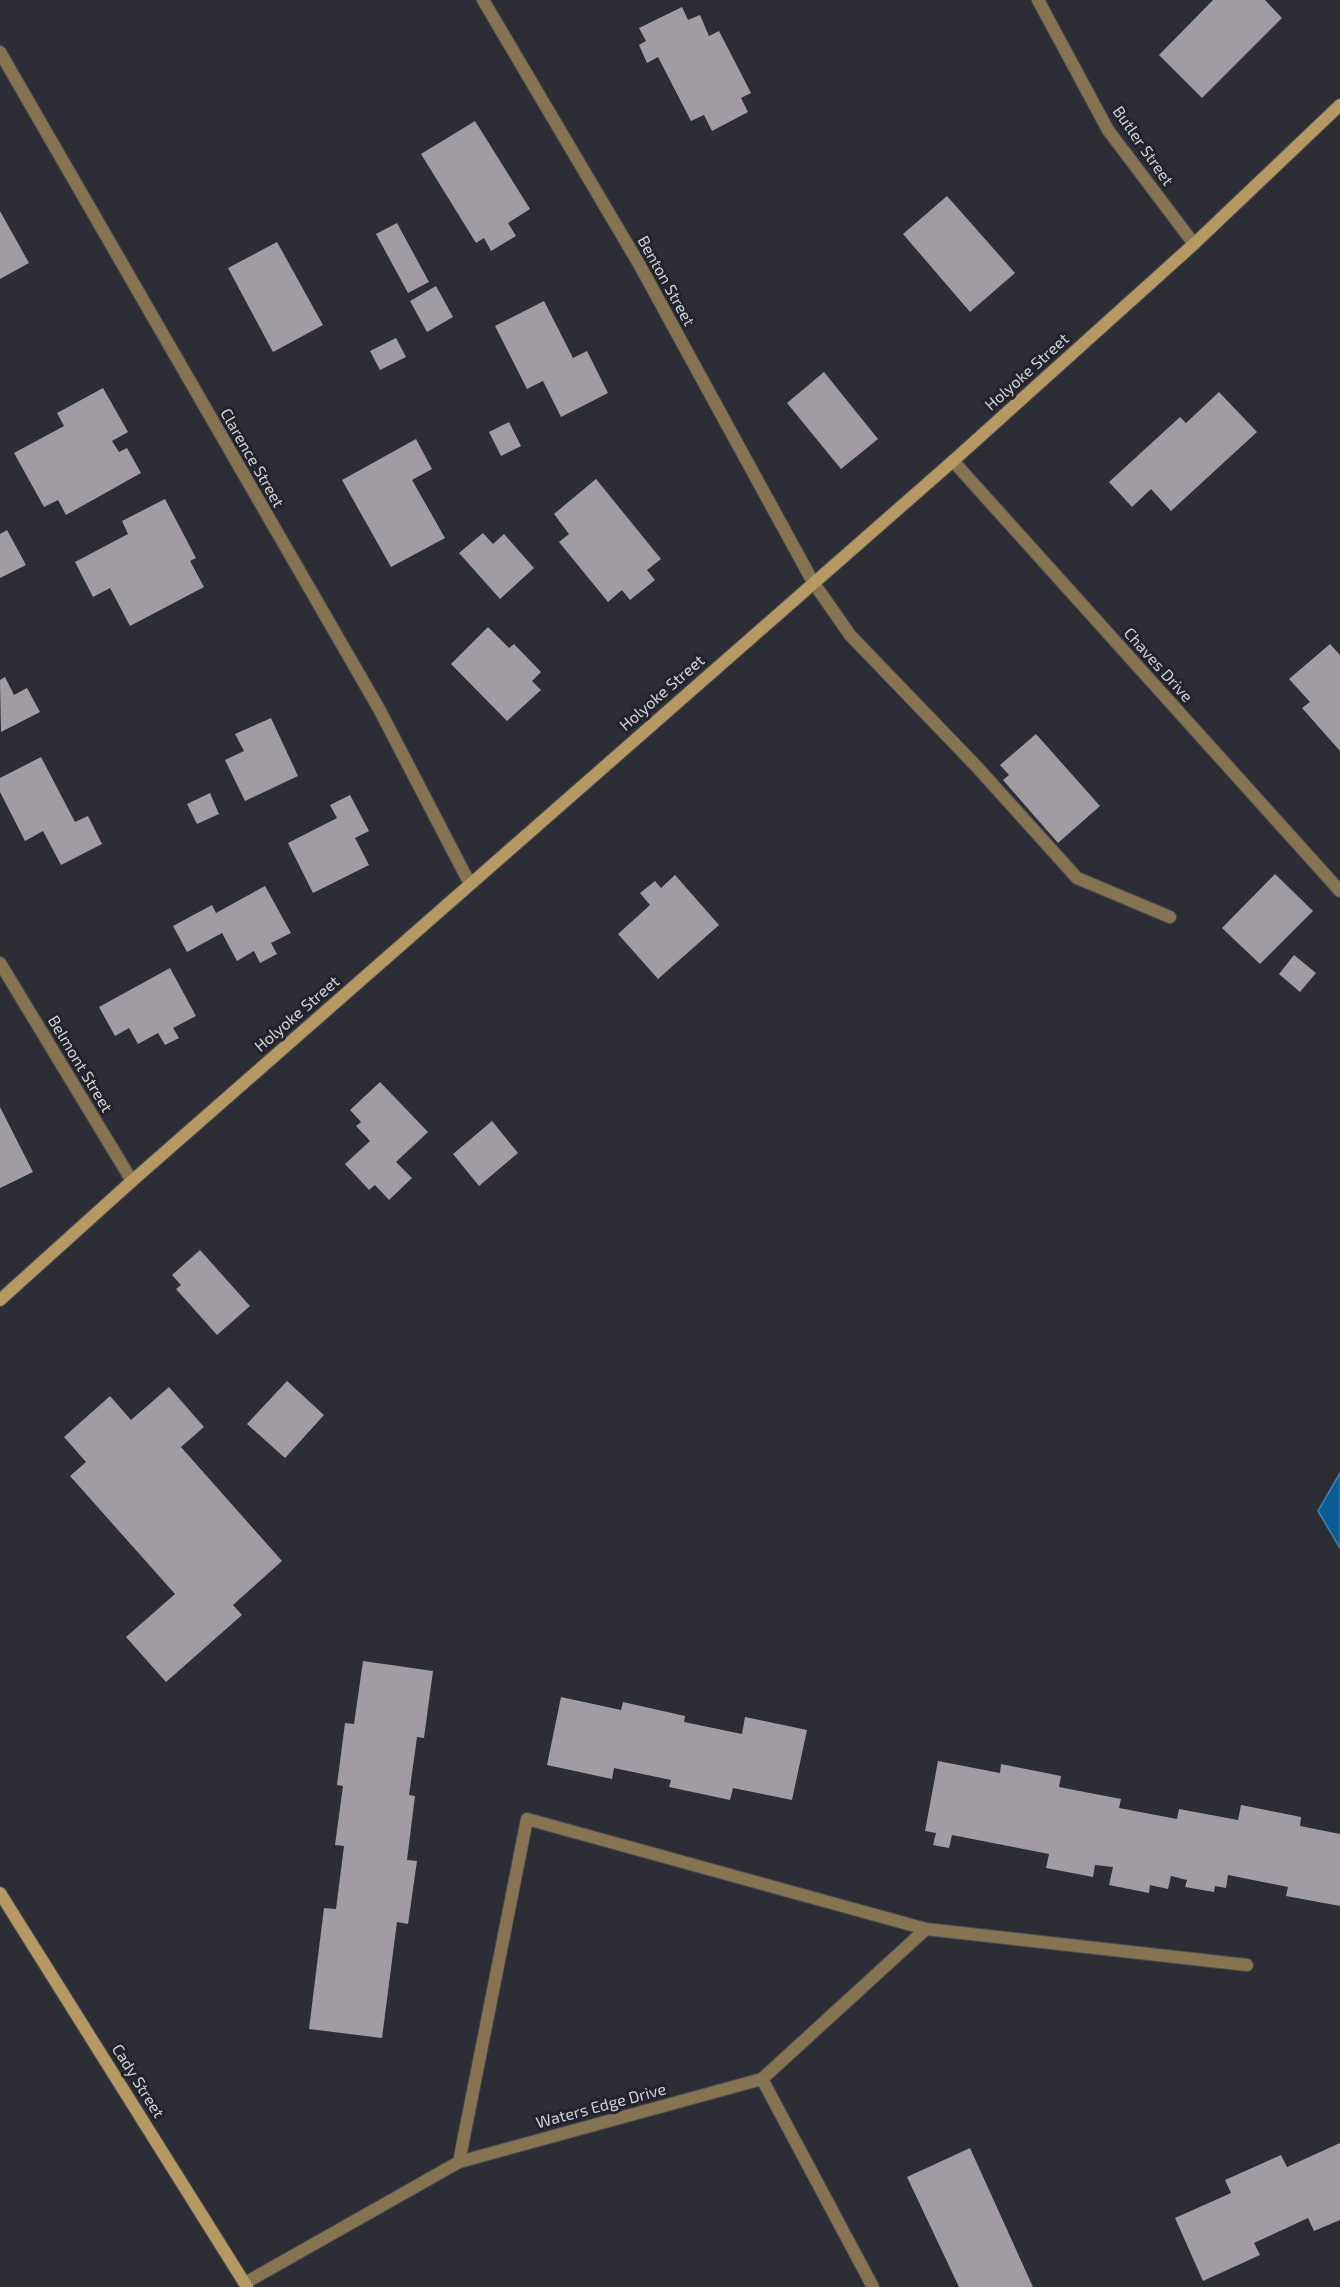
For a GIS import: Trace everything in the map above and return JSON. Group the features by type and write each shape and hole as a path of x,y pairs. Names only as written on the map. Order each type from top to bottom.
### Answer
{"main road":[{"name":"Holyoke Street","path":"0,1300 132,1181 953,461 1194,244 1340,105"},
{"name":"Cady Street","path":"0,1893 246,2285"}],"street":[{"name":"Benton Street","path":"483,0 639,264 813,582 850,635 977,767 1077,878 1170,917"},
{"name":"Butler Street","path":"1038,0 1108,130 1194,244"},
{"name":"Clarence Street","path":"0,52 378,706 470,884"},
{"name":"Chaves Drive","path":"953,461 1340,891"},
{"name":"Belmont Street","path":"0,963 132,1181"},
{"path":"459,2162 526,1819 926,1929 1247,1965"},
{"path":"873,2287 762,2079 926,1929"},
{"name":"Waters Edge Drive","path":"246,2285 459,2162 762,2079"}],"water":[{"path":"1340,1473 1340,1548 1318,1511"}],"building":[{"path":"1213,0 1265,0 1282,18 1202,98 1159,55"},
{"path":"682,7 688,20 700,15 709,36 719,31 751,93 741,98 748,112 712,131 704,115 691,121 658,57 647,63 639,45 646,41 639,28"},
{"path":"475,121 530,209 508,223 516,236 491,251 484,238 476,243 421,154"},
{"path":"947,196 1015,273 970,312 903,234"},
{"path":"0,211 29,263 0,279"},
{"path":"397,223 429,282 408,293 376,234"},
{"path":"277,242 323,325 273,352 228,268"},
{"path":"436,286 453,317 427,332 410,301"},
{"path":"544,301 573,358 587,351 608,393 561,417 543,381 527,389 495,326"},
{"path":"396,338 406,357 380,370 370,351"},
{"path":"824,372 878,439 841,469 787,403"},
{"path":"103,388 128,432 112,441 119,452 127,448 141,473 66,515 58,500 44,507 14,453 64,426 57,413"},
{"path":"1219,392 1257,432 1171,511 1151,489 1132,507 1109,482 1180,417 1186,423"},
{"path":"509,422 521,446 501,456 489,432"},
{"path":"416,439 432,469 412,480 445,538 391,567 342,480"},
{"path":"596,479 661,559 647,570 655,580 630,600 622,590 608,602 559,542 569,534 554,514"},
{"path":"165,499 196,558 190,561 204,587 130,626 110,588 93,597 75,562 128,534 122,521"},
{"path":"7,530 26,565 0,578 0,534"},
{"path":"483,533 493,544 504,534 534,568 500,599 459,553"},
{"path":"488,627 509,648 514,644 541,672 532,681 541,690 507,721 451,664"},
{"path":"1330,644 1340,655 1340,751 1302,708 1310,702 1289,679"},
{"path":"5,677 14,695 27,688 40,712 1,732 0,680"},
{"path":"271,718 298,776 245,801 225,760 244,751 235,734"},
{"path":"1036,734 1100,806 1058,843 1003,780 1009,775 1000,765"},
{"path":"41,757 75,822 88,816 102,844 61,865 43,831 25,841 0,792 0,778"},
{"path":"210,793 219,814 197,824 187,804"},
{"path":"350,795 369,831 355,838 369,865 313,893 288,843 337,818 330,805"},
{"path":"1275,874 1313,911 1260,964 1222,928"},
{"path":"675,875 719,925 658,979 618,934 650,905 640,893 655,881 661,888"},
{"path":"265,886 291,933 271,943 277,954 260,963 254,951 237,961 222,933 187,952 173,926 212,905 216,913"},
{"path":"1294,955 1316,973 1300,992 1279,974"},
{"path":"170,968 196,1016 173,1028 179,1038 165,1045 158,1033 138,1044 129,1028 115,1036 99,1007"},
{"path":"380,1082 428,1132 396,1162 412,1178 389,1200 375,1185 369,1190 345,1164 370,1141 356,1126 361,1122 350,1110"},
{"path":"0,1107 33,1172 0,1188"},
{"path":"492,1121 518,1153 479,1186 453,1154"},
{"path":"200,1250 250,1306 217,1335 176,1289 181,1285 172,1275"},
{"path":"287,1381 324,1415 285,1458 247,1424"},
{"path":"169,1387 204,1427 181,1447 282,1561 233,1605 242,1615 166,1682 126,1637 175,1594 70,1476 86,1462 64,1437 110,1396 131,1420"},
{"path":"363,1661 433,1671 424,1738 417,1737 409,1795 415,1796 407,1860 417,1861 408,1924 397,1922 382,2038 309,2029 324,1908 336,1909 344,1846 335,1845 343,1786 337,1785 345,1723 354,1724"},
{"path":"561,1697 621,1710 623,1702 685,1716 684,1722 742,1734 745,1717 807,1730 792,1800 733,1788 730,1800 669,1787 671,1780 614,1768 612,1779 547,1765"},
{"path":"938,1761 1000,1773 1001,1764 1061,1776 1059,1787 1121,1799 1119,1808 1177,1819 1179,1809 1238,1820 1241,1805 1301,1817 1300,1826 1340,1834 1340,1906 1286,1896 1288,1887 1228,1875 1226,1888 1215,1886 1214,1892 1185,1887 1187,1880 1171,1876 1168,1889 1150,1885 1149,1893 1109,1885 1113,1867 1095,1865 1093,1877 1046,1868 1049,1854 952,1835 949,1848 933,1845 936,1833 925,1831"},
{"path":"1340,2143 1340,2220 1314,2231 1308,2218 1254,2243 1260,2255 1203,2281 1175,2218 1231,2193 1225,2180 1281,2155 1287,2167"},
{"path":"970,2148 1033,2287 959,2287 907,2177"}]}
